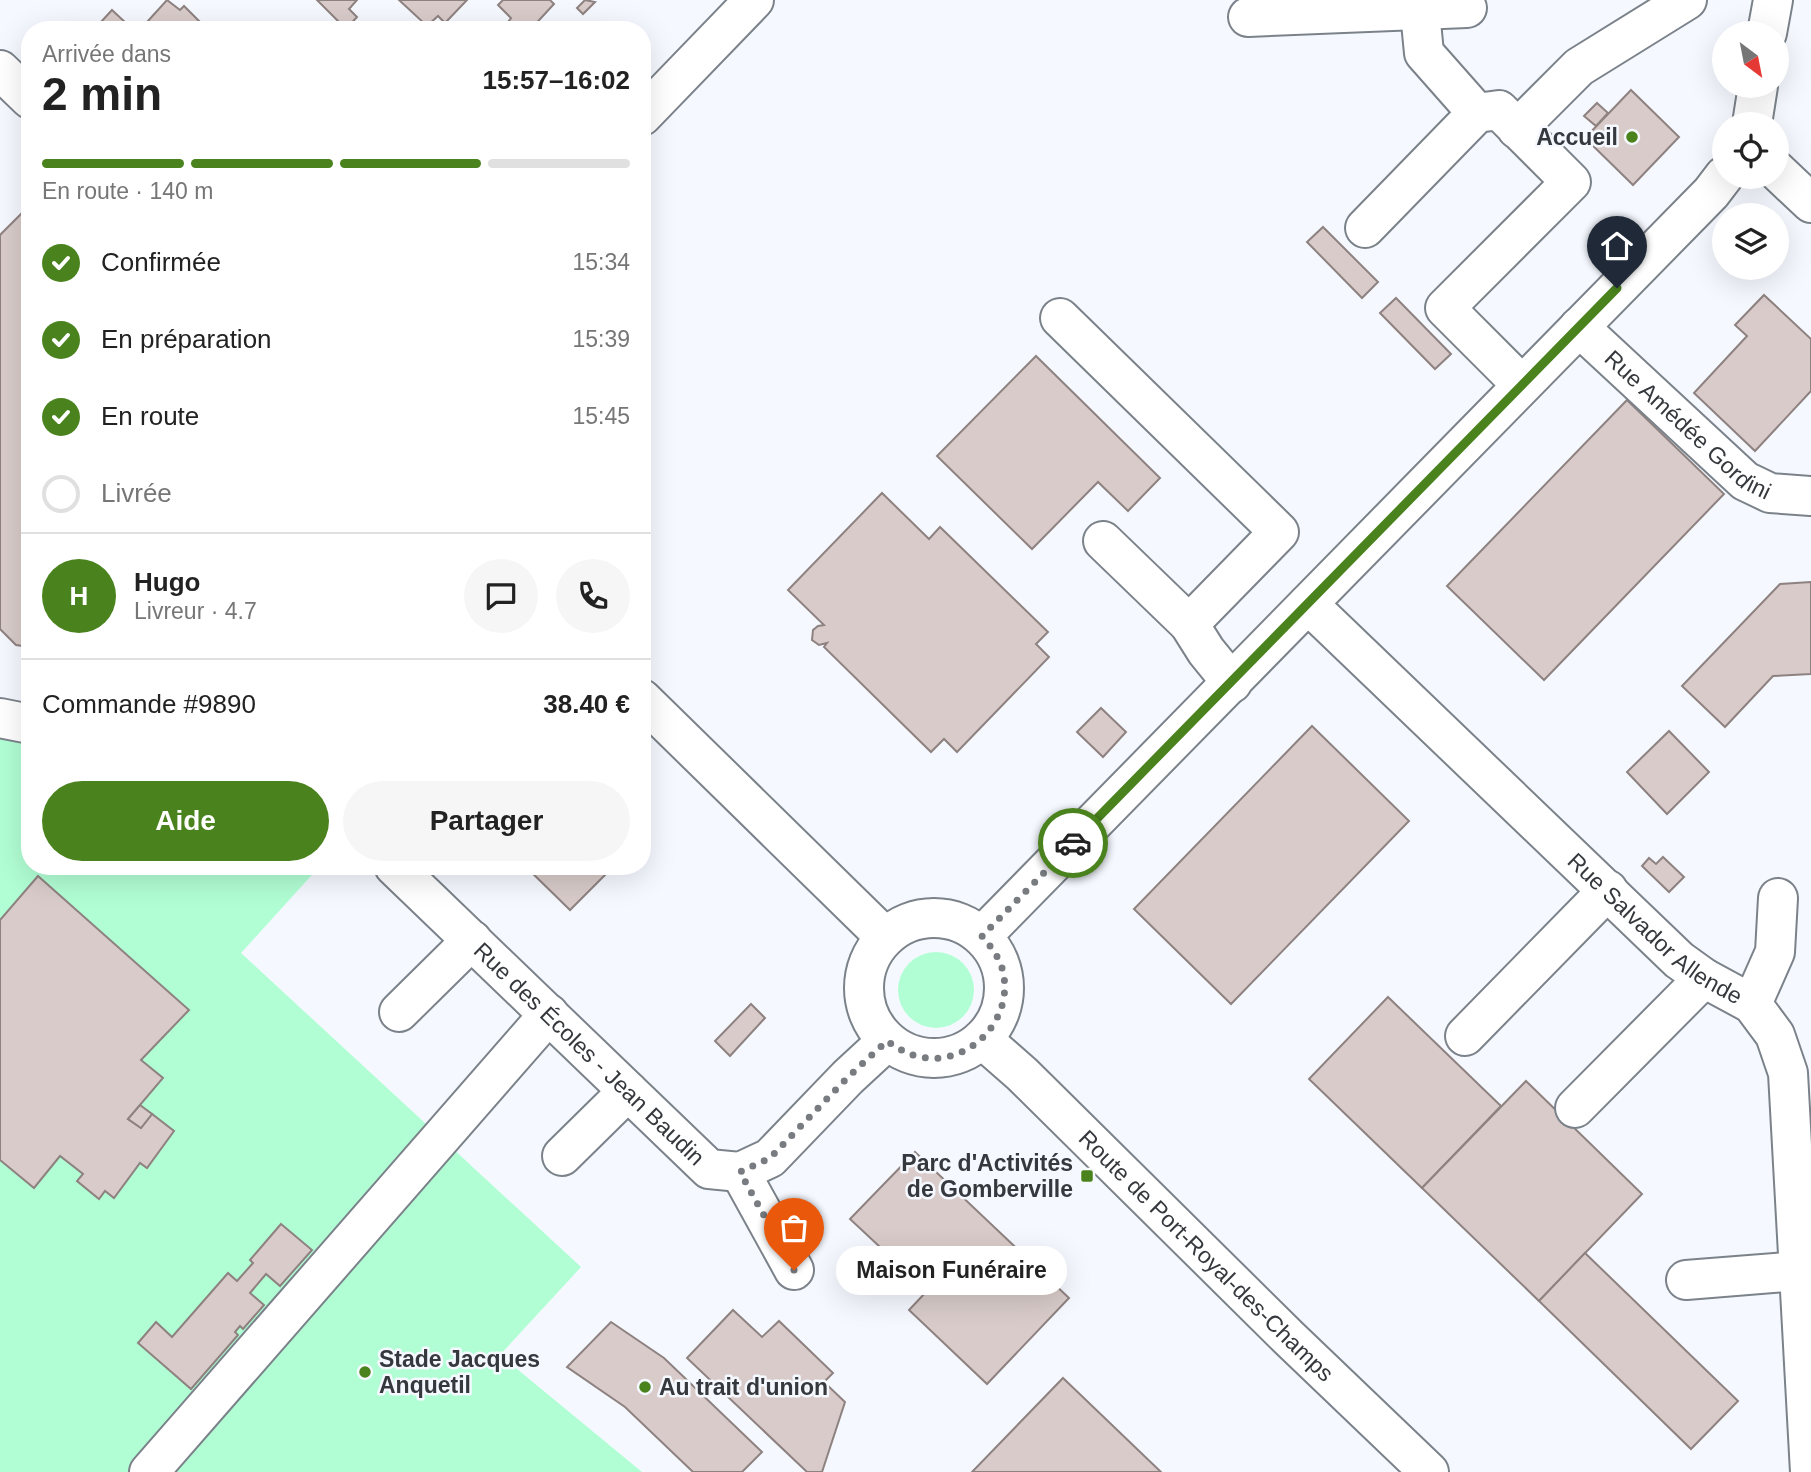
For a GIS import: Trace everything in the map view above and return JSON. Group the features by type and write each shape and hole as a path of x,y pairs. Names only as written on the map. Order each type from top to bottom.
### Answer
{"street":[{"path":"651,107 754,0"},
{"path":"1517,129 1579,67 1644,10 1687,0"},
{"path":"1769,21 1773,0"},
{"path":"1248,17 1467,8"},
{"path":"1420,12 1424,53 1477,113"},
{"path":"0,70 21,90"},
{"path":"1365,228 1477,113 1499,110 1571,182 1445,308 1522,385"},
{"path":"1789,182 1811,203"},
{"path":"982,936 1712,189"},
{"path":"1060,318 1279,532 1189,624"},
{"name":"Rue Amédée Gordini","path":"1579,327 1745,481 1770,494 1811,496"},
{"path":"1103,541 1189,624 1206,651 1232,683"},
{"name":"Rue Salvador Allende","path":"1308,604 1679,960 1704,978 1752,1004 1775,1035 1788,1073 1803,1219 1798,1271 1811,1472"},
{"path":"651,708 885,937"},
{"path":"0,718 21,722"},
{"name":"Rue des Écoles - Jean Baudin","path":"403,875 709,1168 740,1172"},
{"path":"1465,1036 1608,890"},
{"path":"1752,1004 1775,952 1777,898"},
{"path":"923,918 944,918 964,924 982,936 994,950 1002,968 1004,987 1002,1006 995,1024 982,1039 952,1056 935,1058 901,1050 887,1041 875,1026 863,989 873,952 885,937 902,925 923,918"},
{"path":"399,1012 472,940"},
{"path":"1575,1108 1704,978"},
{"path":"149,1472 549,1014"},
{"name":"Route de Port-Royal-des-Champs","path":"982,1039 1032,1084 1299,1348 1429,1472"},
{"path":"794,1270 740,1172 770,1158 848,1077 887,1041"},
{"path":"562,1156 628,1091"},
{"path":"1686,1280 1798,1271"}],"green space":[{"path":"0,739 21,743 21,875 312,875 241,953 581,1267 500,1355 642,1472 0,1472"},
{"path":"936,952 950,955 963,963 971,976 974,990 971,1004 963,1017 950,1025 936,1028 922,1025 909,1017 901,1004 898,990 901,976 909,963 922,955"}],"building":[{"path":"167,0 180,10 184,6 199,21 148,21"},
{"path":"317,0 357,0 349,9 357,17 353,21 338,21"},
{"path":"399,0 467,0 447,21 438,16 432,21 422,21"},
{"path":"503,0 550,0 554,4 538,21 509,21 511,18 498,5"},
{"path":"585,0 595,2 583,14 577,8"},
{"path":"112,10 124,21 102,21"},
{"name":"Accueil","path":"1631,90 1679,137 1633,185 1585,138"},
{"path":"1597,103 1608,113 1596,126 1584,116"},
{"path":"21,214 21,646 16,645 0,629 0,235"},
{"path":"1323,227 1378,282 1362,298 1307,242"},
{"path":"1764,295 1811,339 1811,391 1755,451 1694,393 1747,336 1735,325"},
{"path":"1396,298 1451,354 1435,369 1380,313"},
{"path":"1036,356 1160,478 1128,511 1098,482 1032,549 937,456"},
{"path":"1627,400 1724,494 1544,680 1447,586"},
{"path":"882,493 929,539 940,527 1048,632 1036,644 1049,657 957,752 944,739 931,752 824,647 827,643 819,645 812,640 813,630 824,625 788,590"},
{"path":"1811,582 1811,674 1773,676 1725,727 1682,686 1780,584"},
{"path":"1101,708 1126,732 1103,757 1077,732"},
{"path":"1312,726 1409,821 1231,1004 1134,909"},
{"path":"1669,731 1709,772 1667,814 1627,772"},
{"path":"1663,857 1684,877 1669,892 1642,866 1649,858 1656,864"},
{"path":"534,875 605,875 570,910"},
{"path":"38,876 189,1010 141,1060 163,1078 128,1119 141,1128 152,1114 174,1131 147,1168 140,1163 114,1198 105,1191 99,1199 77,1181 83,1174 60,1156 34,1188 0,1160 0,920"},
{"path":"1388,997 1501,1106 1422,1188 1309,1079"},
{"path":"751,1004 765,1018 730,1056 715,1041"},
{"path":"1526,1081 1642,1194 1539,1301 1422,1188"},
{"path":"140,1105 152,1114 141,1128 128,1119"},
{"path":"915,1152 1069,1298 987,1384 909,1310 927,1291 850,1219"},
{"path":"281,1224 312,1250 280,1286 266,1274 250,1293 264,1305 243,1329 240,1326 235,1332 238,1335 191,1389 138,1343 156,1322 172,1337 228,1273 237,1281 253,1263 250,1260"},
{"path":"1585,1253 1738,1401 1691,1449 1539,1301"},
{"path":"733,1310 762,1337 779,1321 833,1373 824,1382 845,1402 822,1472 807,1472 687,1358"},
{"name":"Au trait d'union","path":"611,1322 664,1358 762,1452 742,1472 693,1472 625,1407 567,1367"},
{"path":"1063,1378 1161,1472 972,1472"}],"way so far":[{"path":"794,1270 740,1172 770,1158 848,1077 887,1041 901,1050 935,1058 952,1056 982,1039 995,1024 1002,1006 1004,987 1002,968 994,950 982,936 1073,843"}],"place":[{"name":"Accueil","path":"1632,137"},
{"name":"Parc d'Activités de Gomberville","path":"1087,1176"},
{"name":"Maison Funéraire","path":"794,1270"},
{"name":"Stade Jacques Anquetil","path":"365,1372"},
{"name":"Au trait d'union","path":"645,1387"}],"route":[{"path":"1073,843 1617,288"}]}
